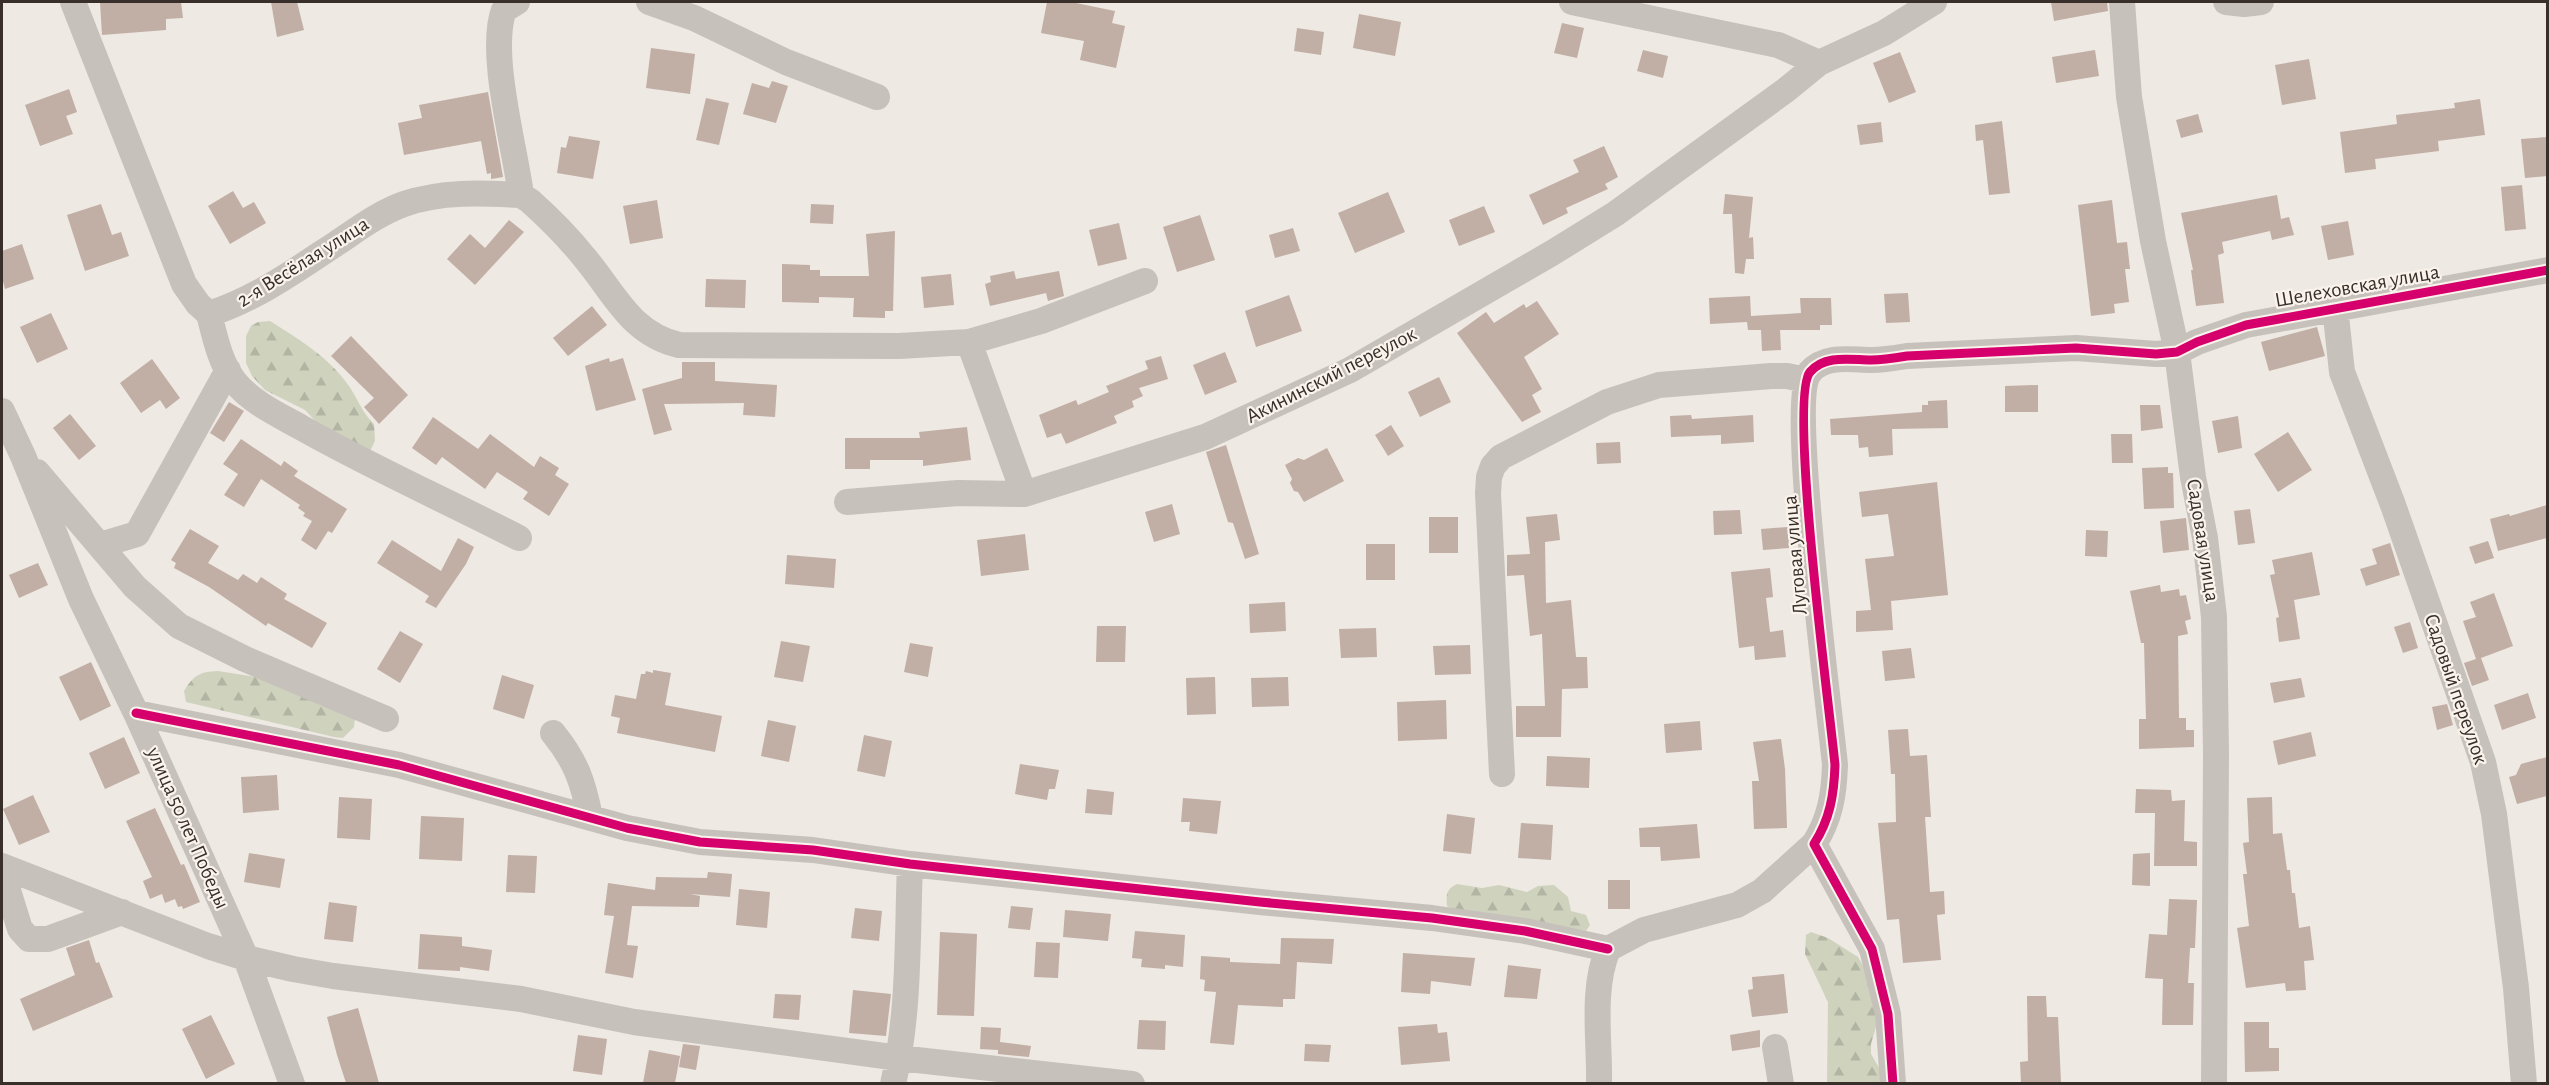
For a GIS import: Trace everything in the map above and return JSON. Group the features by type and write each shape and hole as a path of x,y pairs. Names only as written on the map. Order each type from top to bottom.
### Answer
{"street":[{"name":"2-я Весёлая улица","path":"72,2 184,284 198,304 209,314 244,300 288,275 378,216 404,204 456,193 521,195"},
{"path":"517,2 504,10 499,28 500,62 521,195 544,214 584,256 644,332 666,342 719,346 899,346 969,342 1041,321 1145,281"},
{"path":"649,2 694,18 786,62 877,97"},
{"path":"1572,2 1778,45 1819,63"},
{"name":"Акининский переулок","path":"847,502 958,493 1024,495 1205,437 1377,356 1615,214 1786,90 1819,63 1884,33 1934,2"},
{"name":"Садовая улица","path":"2122,2 2129,97 2153,241 2177,352 2193,477 2205,538 2214,617 2216,754 2214,1083"},
{"path":"2226,2 2244,4 2261,2"},
{"name":"Шелеховская улица","path":"2177,352 2197,342 2246,325 2547,270"},
{"name":"Садовый переулок","path":"2335,307 2342,372 2393,505 2483,762 2494,814 2516,988 2524,1083"},
{"path":"209,314 217,345 228,370 242,391 272,411 356,459 519,538"},
{"path":"969,342 1024,495"},
{"path":"1502,774 1488,493 1489,477 1493,466 1513,450 1607,402 1659,385 1771,376 1787,376 1806,380 1817,366 1841,359 1876,360 1907,356 2076,348 2156,354 2177,352"},
{"path":"100,545 137,534 228,370"},
{"name":"Луговая улица","path":"1806,380 1804,457 1835,765 1831,807 1825,827 1814,844"},
{"name":"улица 50 лет Победы","path":"2,411 23,456 81,599 136,712 246,958 292,1083"},
{"path":"23,456 149,602 179,626 245,658 386,719"},
{"path":"136,712 399,765 627,828 700,842 813,849 909,864 1248,901 1432,918 1525,931 1608,949"},
{"path":"553,733 577,766 590,817"},
{"path":"1599,1083 1599,984 1602,963 1608,949 1644,930 1737,905 1762,891 1814,844 1872,949 1888,1014 1893,1083"},
{"path":"893,1083 899,1058 904,1014 909,864"},
{"path":"2,868 20,929 28,939 48,939 122,912"},
{"path":"2,868 246,958 333,976 521,999 634,1022 899,1058 1132,1083"},
{"path":"1775,1047 1782,1083"}],"green space":[{"path":"270,321 321,356 346,382 374,424 375,441 370,451 332,439 305,410 265,390 252,376 246,363 246,336 251,326 258,322"},
{"path":"218,671 256,677 355,719 354,727 343,738 334,737 186,702 184,691 194,678 206,672"},
{"path":"1457,884 1482,888 1499,885 1527,892 1538,886 1554,885 1568,897 1571,911 1586,915 1590,925 1586,931 1457,912 1447,906 1447,893"},
{"path":"1811,932 1828,938 1858,957 1871,980 1877,1023 1871,1044 1871,1054 1885,1078 1885,1083 1827,1083 1828,1002 1805,954 1806,935"}],"building":[{"path":"100,2 181,2 183,18 166,19 166,30 102,35"},
{"path":"271,2 297,2 304,30 277,37"},
{"path":"1047,2 1071,2 1115,11 1112,23 1125,26 1116,68 1080,60 1084,41 1041,33"},
{"path":"2051,2 2107,2 2108,11 2054,21"},
{"path":"1359,14 1401,22 1395,56 1353,48"},
{"path":"1562,23 1584,28 1577,58 1554,53"},
{"path":"1297,28 1324,32 1321,55 1294,51"},
{"path":"651,48 695,54 690,94 646,88"},
{"path":"1643,50 1668,56 1663,78 1637,71"},
{"path":"2095,50 2099,76 2056,83 2052,57"},
{"path":"1900,52 1916,92 1889,103 1873,63"},
{"path":"2309,59 2316,99 2282,105 2275,65"},
{"path":"772,81 788,86 776,123 743,114 752,83 769,88"},
{"path":"69,89 77,112 66,116 73,134 40,146 25,105"},
{"path":"488,92 503,177 491,179 491,173 487,174 481,141 404,155 398,123 422,118 419,105"},
{"path":"706,98 729,103 719,145 696,140"},
{"path":"2480,99 2485,135 2438,141 2439,151 2375,159 2376,169 2345,173 2340,132 2397,124 2396,115 2455,108 2454,103"},
{"path":"2198,114 2203,132 2181,138 2176,120"},
{"path":"2002,121 2010,193 1989,195 1983,140 1976,141 1975,125"},
{"path":"1881,122 1883,142 1860,145 1857,125"},
{"path":"569,136 600,141 593,179 557,173 561,147 566,148"},
{"path":"2547,137 2547,176 2525,178 2521,139"},
{"path":"1604,146 1618,177 1605,184 1608,189 1566,208 1568,213 1543,225 1529,195 1579,172 1573,160"},
{"path":"2522,185 2526,229 2505,231 2501,187"},
{"path":"233,191 243,208 254,202 266,223 230,244 208,206"},
{"path":"1388,192 1405,232 1355,253 1338,213"},
{"path":"1725,194 1753,197 1749,238 1753,237 1754,259 1746,259 1744,274 1735,273 1732,214 1723,214"},
{"path":"2277,195 2281,219 2289,217 2294,235 2272,240 2270,231 2222,242 2224,253 2218,255 2224,303 2196,306 2191,270 2193,270 2181,213"},
{"path":"657,200 663,238 630,244 623,206"},
{"path":"2112,200 2117,243 2127,242 2130,269 2125,269 2129,302 2114,304 2115,313 2091,316 2078,205"},
{"path":"101,204 112,235 121,232 129,256 85,271 67,215"},
{"path":"811,204 834,205 833,224 810,223"},
{"path":"1484,206 1495,232 1459,246 1449,220"},
{"path":"1200,215 1215,260 1177,272 1163,227"},
{"path":"509,220 524,232 475,285 447,259 470,234 485,248"},
{"path":"2348,221 2354,255 2328,260 2321,226"},
{"path":"1119,223 1127,259 1098,266 1089,230"},
{"path":"1293,228 1300,251 1275,258 1269,235"},
{"path":"895,231 893,311 885,311 885,318 853,317 854,298 819,297 819,303 782,302 782,264 810,265 810,270 820,270 820,276 869,276 866,234"},
{"path":"22,244 34,279 5,289 2,277 2,251"},
{"path":"1014,271 1016,279 1059,271 1064,296 1048,301 1046,293 990,306 985,284 991,282 990,276"},
{"path":"951,274 954,305 924,308 921,277"},
{"path":"706,279 746,280 745,308 705,307"},
{"path":"1908,293 1910,322 1886,323 1884,294"},
{"path":"1289,295 1302,331 1256,347 1245,311"},
{"path":"1750,296 1751,316 1801,313 1800,298 1831,298 1832,325 1820,325 1820,330 1780,330 1781,350 1762,351 1761,330 1748,330 1747,322 1710,324 1709,298"},
{"path":"1537,301 1559,334 1524,357 1542,389 1532,395 1541,412 1522,422 1457,333 1486,312 1494,323 1524,304 1526,308"},
{"path":"592,306 607,325 568,356 553,338"},
{"path":"51,313 68,349 37,363 20,327"},
{"path":"2317,327 2325,356 2269,371 2261,342"},
{"path":"351,336 408,395 379,424 364,407 374,398 331,356"},
{"path":"1225,352 1237,382 1205,395 1193,365"},
{"path":"1161,356 1168,379 1139,388 1143,396 1132,401 1134,407 1114,416 1117,423 1066,444 1061,433 1047,438 1039,415 1076,400 1078,405 1109,392 1106,386 1148,369 1145,361"},
{"path":"609,358 610,362 623,358 636,400 596,411 585,366"},
{"path":"152,359 180,398 166,409 160,400 141,413 120,383"},
{"path":"682,362 715,362 715,381 777,385 775,417 743,415 744,403 664,404 672,430 654,435 642,389 682,378"},
{"path":"1439,377 1451,402 1420,417 1408,392"},
{"path":"2038,385 2038,412 2005,412 2005,386"},
{"path":"1947,400 1948,428 1892,429 1893,455 1869,457 1868,447 1859,448 1858,435 1831,435 1830,419 1922,412 1922,405 1928,405 1928,401"},
{"path":"229,402 244,411 224,442 210,433"},
{"path":"2140,405 2160,405 2163,428 2141,431"},
{"path":"70,414 96,446 79,460 53,428"},
{"path":"1691,415 1692,419 1753,415 1754,442 1721,444 1721,435 1671,437 1670,416"},
{"path":"2238,416 2242,448 2218,453 2212,421"},
{"path":"433,417 478,449 490,434 534,467 540,456 559,468 555,475 569,484 549,516 523,499 528,492 497,472 485,489 442,457 436,465 412,448"},
{"path":"1391,425 1404,446 1388,456 1375,435"},
{"path":"967,427 971,460 923,466 923,460 870,460 870,469 845,469 845,438 920,438 919,432"},
{"path":"2288,432 2312,470 2278,492 2254,454"},
{"path":"2111,434 2132,434 2133,463 2112,463"},
{"path":"241,439 281,466 284,461 298,471 294,476 347,509 332,533 328,531 316,550 301,540 312,521 303,516 305,513 298,508 300,505 261,479 244,507 224,495 238,474 223,464"},
{"path":"1620,442 1621,463 1597,464 1596,443"},
{"path":"1226,445 1259,554 1245,559 1233,523 1228,522 1206,452"},
{"path":"1327,448 1344,481 1304,502 1298,492 1294,491 1290,483 1292,479 1285,465 1298,458 1304,460"},
{"path":"2168,467 2168,473 2173,473 2174,508 2144,509 2142,468"},
{"path":"1937,482 1948,595 1891,601 1893,630 1856,632 1856,611 1871,610 1865,559 1894,556 1888,514 1862,517 1859,492"},
{"path":"1172,504 1180,534 1154,542 1145,512"},
{"path":"2547,505 2547,538 2498,551 2490,519 2509,514 2510,516"},
{"path":"2250,509 2255,543 2238,545 2234,511"},
{"path":"1740,510 1742,534 1714,535 1713,511"},
{"path":"1557,514 1560,540 1545,542 1546,603 1571,600 1576,657 1587,657 1588,688 1562,689 1561,737 1516,737 1516,706 1545,706 1542,634 1530,636 1524,575 1507,576 1507,555 1530,554 1526,517"},
{"path":"1429,517 1458,517 1458,553 1429,553"},
{"path":"2186,518 2189,550 2163,553 2160,521"},
{"path":"1788,527 1789,548 1763,550 1761,529"},
{"path":"190,529 219,546 208,563 238,580 243,574 257,583 261,577 287,594 284,599 327,623 312,648 268,623 266,626 209,587 174,568 176,563 171,560"},
{"path":"2086,530 2108,531 2107,557 2085,556"},
{"path":"1025,534 1029,570 981,576 977,540"},
{"path":"458,538 474,547 466,564 436,608 425,602 429,596 377,563 392,540 441,571"},
{"path":"2488,541 2494,558 2475,564 2469,547"},
{"path":"2390,543 2400,575 2366,586 2360,569 2377,564 2372,549"},
{"path":"1366,544 1395,544 1395,580 1366,580"},
{"path":"2312,552 2320,595 2294,600 2300,639 2279,642 2276,618 2279,617 2270,575 2275,574 2272,560"},
{"path":"787,555 836,559 834,588 785,584"},
{"path":"38,563 48,585 19,598 9,575"},
{"path":"1770,568 1773,597 1766,598 1770,632 1783,630 1786,657 1755,660 1754,646 1739,648 1731,572"},
{"path":"2160,585 2161,592 2179,589 2180,596 2186,595 2191,619 2185,621 2188,634 2178,636 2179,718 2186,718 2186,730 2194,730 2194,747 2139,749 2139,719 2146,719 2144,643 2141,643 2130,591"},
{"path":"2494,593 2513,646 2481,658 2489,680 2472,686 2464,663 2476,659 2463,621 2476,617 2470,602"},
{"path":"1285,602 1286,631 1250,633 1249,604"},
{"path":"2410,622 2418,648 2403,653 2394,627"},
{"path":"1097,626 1126,626 1125,662 1096,662"},
{"path":"1376,628 1377,657 1341,658 1339,629"},
{"path":"400,631 423,644 400,683 377,669"},
{"path":"781,641 810,646 803,682 774,677"},
{"path":"910,643 933,647 928,677 904,672"},
{"path":"1470,645 1471,674 1435,675 1433,646"},
{"path":"1911,648 1915,678 1885,681 1882,651"},
{"path":"91,662 111,706 80,721 59,677"},
{"path":"653,670 671,673 665,705 722,716 715,752 617,733 620,718 611,716 615,695 636,699 641,674 645,674 646,671 653,673"},
{"path":"502,675 534,685 524,719 493,709"},
{"path":"1215,677 1216,714 1187,715 1186,678"},
{"path":"1288,677 1289,706 1252,707 1251,678"},
{"path":"2301,678 2305,697 2274,703 2270,683"},
{"path":"2528,693 2536,718 2502,730 2494,705"},
{"path":"1446,700 1447,739 1398,741 1397,702"},
{"path":"2447,704 2453,725 2437,730 2432,707"},
{"path":"768,720 796,726 789,762 761,756"},
{"path":"1700,721 1702,750 1666,753 1664,724"},
{"path":"1908,729 1910,756 1927,755 1931,817 1925,817 1930,892 1944,891 1945,914 1937,915 1941,960 1903,963 1899,919 1887,920 1878,823 1896,822 1895,774 1891,774 1888,730"},
{"path":"2311,732 2316,756 2278,765 2273,741"},
{"path":"864,735 892,741 885,777 857,771"},
{"path":"124,737 140,773 105,789 89,753"},
{"path":"1781,739 1785,769 1787,828 1754,829 1752,781 1759,781 1753,742"},
{"path":"1547,756 1590,758 1589,788 1546,786"},
{"path":"2547,757 2547,796 2517,804 2509,777 2516,775 2521,764"},
{"path":"1020,764 1059,770 1055,789 1049,789 1047,800 1015,794"},
{"path":"277,775 279,810 243,813 241,777"},
{"path":"1087,789 1114,792 1112,815 1085,813"},
{"path":"2136,789 2171,790 2172,801 2185,800 2184,841 2197,842 2197,866 2154,866 2155,813 2135,813"},
{"path":"33,795 50,832 19,845 3,809"},
{"path":"339,797 372,799 370,840 337,838"},
{"path":"2272,797 2273,834 2282,833 2287,870 2290,870 2292,893 2295,893 2299,928 2310,926 2314,960 2304,961 2306,990 2286,991 2285,983 2246,988 2237,928 2249,926 2243,874 2247,874 2243,843 2249,842 2247,798"},
{"path":"1183,798 1221,801 1217,834 1189,831 1190,822 1181,822"},
{"path":"155,808 181,865 184,864 200,902 183,909 182,906 178,907 175,899 165,903 162,894 150,899 143,881 152,877 126,821"},
{"path":"1447,814 1475,818 1471,854 1443,851"},
{"path":"421,816 464,818 462,861 419,859"},
{"path":"1521,823 1553,825 1551,860 1518,858"},
{"path":"1697,824 1700,858 1661,861 1660,847 1640,847 1639,828"},
{"path":"249,853 285,859 280,888 244,882"},
{"path":"2150,853 2150,886 2132,885 2133,854"},
{"path":"508,855 537,856 535,893 506,892"},
{"path":"708,872 732,874 730,897 690,894 700,896 699,907 632,906 627,945 638,946 633,978 605,973 614,916 604,915 608,883 655,890 656,877 707,878"},
{"path":"1608,880 1630,880 1630,909 1608,909"},
{"path":"739,889 770,892 767,928 736,925"},
{"path":"2169,899 2197,900 2195,948 2190,948 2188,983 2194,983 2193,1025 2162,1025 2163,979 2145,978 2149,934 2167,935"},
{"path":"329,902 357,906 353,942 324,939"},
{"path":"1011,906 1033,908 1030,930 1008,928"},
{"path":"855,908 882,911 879,941 851,938"},
{"path":"1065,910 1111,914 1108,941 1063,937"},
{"path":"1135,931 1185,935 1183,967 1165,965 1165,969 1141,967 1142,959 1132,958"},
{"path":"940,932 977,934 974,1016 937,1015"},
{"path":"420,934 462,937 462,946 492,950 489,971 460,967 460,971 418,969"},
{"path":"1281,938 1334,939 1332,964 1297,962 1295,999 1283,999 1283,1007 1238,1005 1234,1045 1210,1043 1216,992 1204,991 1205,980 1200,979 1201,956 1230,958 1230,962 1280,964"},
{"path":"89,940 96,963 99,962 113,997 33,1031 20,999 75,975 66,948"},
{"path":"1036,942 1060,943 1058,978 1034,977"},
{"path":"1403,953 1475,958 1471,986 1431,981 1430,994 1401,992"},
{"path":"1508,965 1541,969 1537,999 1504,997"},
{"path":"1784,974 1788,1013 1752,1017 1748,990 1753,989 1752,977"},
{"path":"853,990 891,994 886,1036 849,1033"},
{"path":"775,994 801,995 799,1020 773,1018"},
{"path":"2027,996 2046,996 2047,1017 2058,1017 2061,1083 2021,1083 2020,1062 2028,1061"},
{"path":"358,1008 379,1083 346,1083 337,1055 327,1017"},
{"path":"211,1015 235,1064 206,1079 182,1029"},
{"path":"1139,1020 1166,1021 1165,1050 1137,1049"},
{"path":"2244,1022 2269,1022 2269,1048 2279,1048 2279,1071 2245,1072"},
{"path":"1437,1024 1438,1033 1447,1032 1450,1061 1401,1065 1398,1027"},
{"path":"981,1027 1001,1028 1000,1042 1031,1046 1029,1057 998,1054 998,1050 980,1049"},
{"path":"1760,1030 1760,1047 1732,1051 1730,1035"},
{"path":"578,1035 607,1039 602,1075 573,1071"},
{"path":"683,1044 700,1046 696,1070 679,1067"},
{"path":"1305,1044 1331,1045 1329,1062 1304,1061"},
{"path":"649,1050 680,1056 675,1083 643,1083"}],"cycle path":[{"path":"1893,1084 1888,1014 1872,949 1814,844 1824,825 1830,806 1835,765 1807,494 1804,437 1805,394 1810,372 1816,366 1839,359 1876,360 1907,356 2076,348 2156,354 2177,352 2197,342 2246,325 2548,270"},
{"path":"136,713 399,765 627,828 700,842 813,850 910,864 1432,918 1525,931 1608,949"}]}
